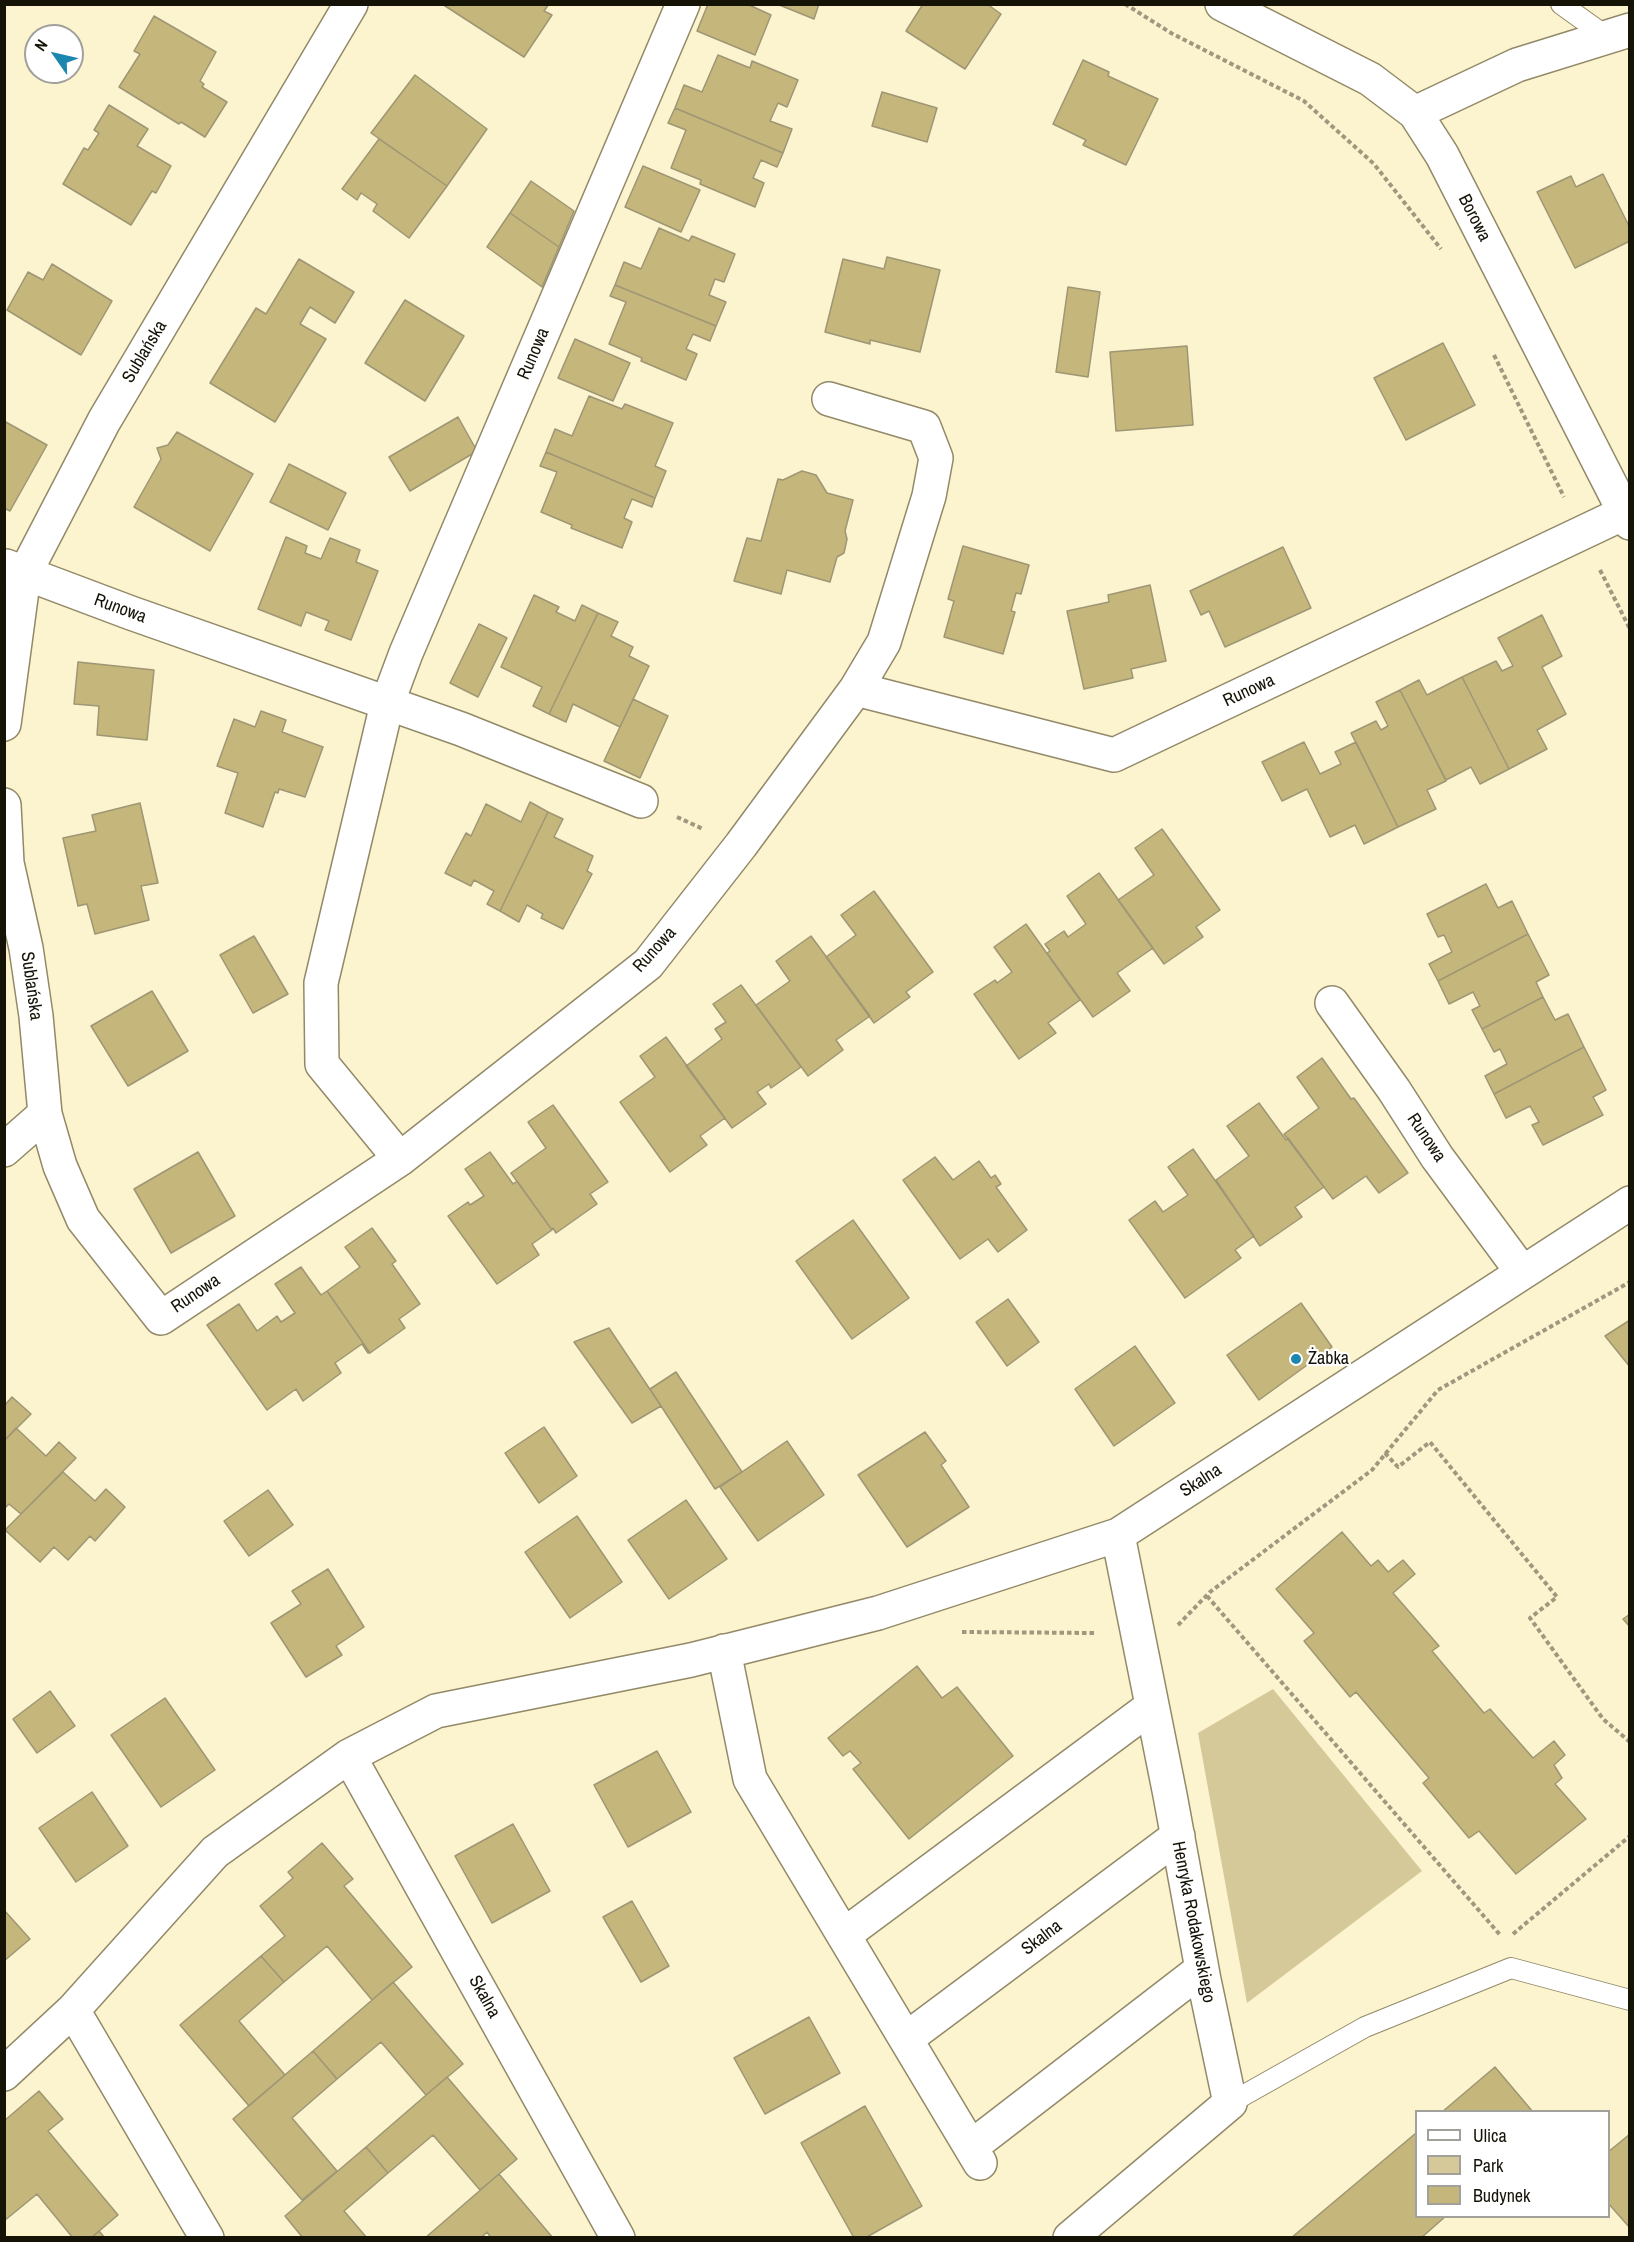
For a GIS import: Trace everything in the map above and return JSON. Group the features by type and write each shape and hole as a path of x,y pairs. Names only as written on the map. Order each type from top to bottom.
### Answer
{"street":[{"name":"Sublańska","path":"4,724 14,570 351,4"},
{"name":"Runowa","path":"400,1159 321,1064 321,983 387,704 406,653 683,4"},
{"name":"Borowa","path":"1222,4 1370,79 1415,113 1442,155 1627,518"},
{"path":"1415,113 1517,65 1618,33"},
{"name":"Runowa","path":"45,1114 60,1166 82,1219 160,1318 400,1159 648,964 741,845 856,689 884,642 929,496 936,458 924,427 829,399"},
{"name":"Runowa","path":"856,689 1114,755 1581,533 1627,518"},
{"name":"Runowa","path":"14,570 461,729 641,801"},
{"name":"Sublańska","path":"4,805 7,862 36,1016 45,1114"},
{"name":"Runowa","path":"1332,1003 1394,1090 1437,1156 1522,1272"},
{"path":"4,1150 45,1114"},
{"name":"Skalna","path":"4,2074 73,2010 215,1852 349,1756 436,1711 691,1660 878,1613 1118,1535 1629,1203"},
{"name":"Henryka Rodakowskiego","path":"1118,1535 1230,2103"},
{"path":"724,1651 750,1779 976,2155 1202,1969"},
{"path":"844,1935 1151,1707"},
{"name":"Skalna","path":"349,1756 618,2238"},
{"name":"Skalna","path":"906,2039 1178,1836"},
{"path":"73,2010 207,2238"},
{"path":"1070,2238 1230,2103"}],"lane":[{"path":"1561,4 1618,33"},
{"path":"1230,2103 1365,2027 1510,1968 1629,2000"}],"path":[{"path":"1125,4 1171,33 1304,101 1374,164 1445,254"},
{"path":"1492,351 1629,629"},
{"path":"641,801 741,845"},
{"path":"1177,1626 1207,1596 1372,1470 1438,1390 1629,1282"},
{"path":"1385,1453 1398,1467 1430,1442 1557,1597 1530,1618 1603,1719 1629,1742"},
{"path":"1207,1596 1504,1941 1629,1836"},
{"path":"956,1632 1105,1633"}],"green space":[{"path":"1273,1689 1422,1871 1247,2003 1198,1733"}],"building":[{"path":"442,4 549,4 544,11 552,15 524,57"},
{"path":"708,4 747,4 771,15 755,55 697,31"},
{"path":"777,4 819,4 814,19"},
{"path":"923,4 987,4 1001,14 965,69 906,31"},
{"path":"154,16 216,52 200,81 204,84 202,87 227,102 205,137 181,122 179,124 119,87 140,54 134,51"},
{"path":"718,55 750,68 752,61 798,80 787,107 778,103 770,121 792,129 783,153 675,108 684,85 702,92"},
{"path":"1083,60 1109,72 1108,76 1158,99 1126,165 1083,145 1086,140 1053,124"},
{"path":"415,75 487,129 447,186 371,133"},
{"path":"882,92 937,108 927,142 872,126"},
{"path":"109,105 148,129 137,146 171,166 156,193 152,191 131,225 63,184 84,148 88,150 99,133 94,130"},
{"path":"675,108 783,153 777,167 761,160 753,178 764,183 755,207 700,184 701,180 671,168 686,130 668,123"},
{"path":"379,139 447,186 409,238 373,211 377,204 361,193 357,200 342,189"},
{"path":"643,166 700,190 681,232 625,207"},
{"path":"1603,174 1630,228 1630,241 1575,268 1537,192 1571,176 1576,187"},
{"path":"531,181 574,211 559,247 510,213"},
{"path":"510,213 559,247 542,287 487,247"},
{"path":"659,228 689,241 692,236 735,254 724,282 715,279 709,295 726,302 716,326 615,285 624,262 641,269"},
{"path":"887,257 940,270 920,352 870,340 870,344 825,332 843,259 884,269"},
{"path":"299,259 354,292 335,323 310,307 300,324 326,339 275,422 210,383 256,308 266,314"},
{"path":"52,264 112,301 81,355 7,310 28,272 43,280"},
{"path":"615,285 716,326 710,341 693,334 686,349 697,354 686,380 641,361 642,358 609,344 626,302 610,296"},
{"path":"1068,287 1100,292 1088,377 1056,372"},
{"path":"405,300 464,336 425,401 365,363"},
{"path":"575,339 630,363 613,401 558,378"},
{"path":"1443,343 1475,405 1406,440 1374,378"},
{"path":"1187,346 1193,425 1116,431 1110,352"},
{"path":"589,396 622,409 625,404 673,423 655,466 666,471 655,498 546,452 555,429 572,436"},
{"path":"458,417 477,451 410,491 389,457"},
{"path":"4,421 47,445 10,511 4,508"},
{"path":"177,432 253,474 210,551 134,507 161,459 157,448 168,445"},
{"path":"546,452 655,498 652,507 632,499 624,518 632,522 622,548 571,528 572,525 541,512 557,472 540,466"},
{"path":"289,464 346,493 328,530 270,502"},
{"path":"802,471 816,475 827,493 853,500 845,531 847,539 844,553 837,557 830,582 787,570 781,594 734,581 747,538 761,541 778,479 783,480"},
{"path":"286,537 307,546 305,553 321,559 330,538 360,550 356,562 378,571 351,640 325,630 329,621 306,612 301,626 258,609"},
{"path":"963,546 1029,565 1021,594 1016,593 1011,611 1015,612 1003,654 944,637 954,601 948,599"},
{"path":"1283,547 1311,608 1225,647 1209,611 1201,615 1190,591"},
{"path":"1150,585 1166,661 1131,669 1133,678 1084,689 1067,611 1109,602 1108,595"},
{"path":"534,595 559,607 556,612 575,621 582,605 598,613 549,714 533,706 542,687 501,667"},
{"path":"598,613 618,622 611,636 633,647 629,656 649,666 620,727 573,704 566,722 549,714"},
{"path":"1542,615 1562,656 1542,667 1566,714 1537,730 1547,749 1509,769 1462,677 1496,661 1502,671 1513,666 1498,638"},
{"path":"479,624 507,638 478,697 450,683"},
{"path":"78,662 154,670 147,740 97,735 99,706 74,704"},
{"path":"1462,677 1509,769 1480,784 1471,767 1446,780 1400,690 1419,680 1427,695"},
{"path":"1400,690 1446,781 1427,790 1436,809 1398,827 1351,733 1376,721 1381,730 1388,726 1376,702"},
{"path":"633,699 668,716 640,778 604,761"},
{"path":"261,711 286,720 282,732 323,747 305,797 279,789 278,793 275,792 263,827 225,813 238,773 217,766 234,719 255,727"},
{"path":"1304,742 1320,774 1341,764 1335,752 1356,742 1398,827 1364,844 1355,825 1330,837 1307,789 1282,801 1262,762"},
{"path":"530,802 548,812 500,911 487,904 494,891 474,880 471,886 445,873 466,833 471,836 486,804 521,822"},
{"path":"140,803 158,883 141,886 149,920 95,934 87,904 78,906 63,838 96,831 92,815"},
{"path":"548,812 563,819 554,837 593,856 587,871 592,874 563,929 541,918 543,914 527,905 519,922 500,911"},
{"path":"1162,829 1220,910 1196,927 1203,937 1164,964 1118,900 1154,875 1135,848"},
{"path":"1099,873 1153,948 1117,973 1130,991 1093,1017 1047,953 1050,951 1045,944 1064,931 1068,937 1086,924 1067,896"},
{"path":"1486,884 1498,908 1512,901 1528,934 1438,981 1429,964 1452,952 1444,935 1438,937 1427,914"},
{"path":"874,891 933,972 906,992 910,997 874,1023 826,957 856,935 841,915"},
{"path":"1026,924 1080,1000 1048,1023 1056,1033 1019,1059 974,994 995,980 997,983 1012,972 994,947"},
{"path":"1528,934 1549,975 1536,982 1543,997 1482,1029 1472,1010 1480,1006 1473,992 1449,1004 1438,981"},
{"path":"254,936 288,994 253,1013 220,955"},
{"path":"811,936 870,1016 836,1040 843,1050 808,1076 756,1005 790,981 776,961"},
{"path":"741,985 801,1067 771,1088 769,1084 757,1092 766,1104 732,1128 686,1066 722,1039 715,1029 726,1022 713,1004"},
{"path":"152,991 188,1051 128,1086 91,1026"},
{"path":"1543,997 1555,1020 1568,1014 1584,1047 1494,1094 1485,1076 1507,1064 1500,1049 1494,1052 1482,1029"},
{"path":"666,1037 725,1118 700,1136 707,1145 670,1172 620,1102 655,1077 640,1056"},
{"path":"1584,1047 1606,1090 1593,1097 1603,1115 1543,1145 1532,1125 1539,1122 1530,1106 1506,1118 1494,1094"},
{"path":"1322,1058 1408,1173 1379,1193 1366,1176 1333,1199 1284,1134 1319,1108 1297,1077"},
{"path":"1259,1103 1324,1187 1295,1207 1302,1217 1260,1246 1216,1180 1249,1156 1227,1126"},
{"path":"553,1105 608,1182 590,1194 597,1204 556,1233 511,1173 546,1148 528,1122"},
{"path":"1193,1149 1254,1236 1235,1250 1241,1258 1185,1298 1129,1220 1155,1201 1163,1212 1188,1195 1168,1167"},
{"path":"198,1152 235,1216 171,1253 134,1189"},
{"path":"490,1152 513,1184 517,1181 552,1230 532,1244 539,1255 497,1284 448,1216 468,1202 470,1205 484,1196 465,1169"},
{"path":"935,1157 953,1180 979,1161 991,1178 995,1175 1001,1184 996,1187 1027,1230 998,1252 988,1239 960,1259 903,1180"},
{"path":"853,1220 909,1298 852,1339 796,1261"},
{"path":"372,1228 396,1261 392,1264 420,1304 399,1319 405,1328 370,1353 327,1291 360,1267 345,1247"},
{"path":"301,1267 321,1295 327,1291 370,1353 362,1344 335,1363 341,1373 303,1401 296,1389 267,1410 207,1325 239,1304 257,1331 277,1316 281,1322 295,1313 275,1284"},
{"path":"1008,1299 1039,1342 1007,1366 976,1322"},
{"path":"1301,1303 1332,1347 1259,1400 1227,1355"},
{"path":"1630,1320 1630,1367 1605,1336"},
{"path":"609,1328 661,1406 632,1423 574,1342"},
{"path":"1135,1346 1175,1403 1114,1446 1075,1389"},
{"path":"676,1372 742,1472 715,1489 650,1389"},
{"path":"12,1397 31,1414 4,1441 4,1406"},
{"path":"544,1427 577,1476 539,1503 505,1453"},
{"path":"16,1428 46,1456 59,1442 76,1458 21,1514 9,1504 4,1509 4,1441"},
{"path":"925,1432 946,1461 941,1465 969,1507 907,1547 858,1475"},
{"path":"787,1441 824,1495 758,1541 720,1487"},
{"path":"63,1472 95,1501 106,1489 125,1507 95,1541 90,1536 68,1560 54,1547 40,1562 5,1530"},
{"path":"268,1490 293,1525 249,1556 224,1521"},
{"path":"686,1500 727,1559 669,1599 628,1540"},
{"path":"577,1516 622,1582 570,1618 525,1552"},
{"path":"1342,1532 1371,1566 1378,1560 1388,1572 1403,1560 1415,1574 1393,1593 1439,1646 1432,1651 1484,1713 1490,1709 1533,1758 1554,1741 1565,1755 1554,1765 1562,1778 1555,1784 1586,1819 1516,1874 1479,1831 1469,1838 1423,1783 1429,1778 1356,1692 1350,1697 1304,1641 1314,1633 1276,1589"},
{"path":"328,1569 364,1627 336,1646 342,1655 306,1677 271,1623 301,1604 292,1591"},
{"path":"1630,1614 1630,1627 1623,1619"},
{"path":"917,1666 942,1698 957,1687 1013,1756 909,1839 853,1769 861,1763 850,1751 843,1756 828,1738"},
{"path":"50,1691 75,1726 37,1753 13,1719"},
{"path":"165,1698 215,1770 161,1807 111,1735"},
{"path":"657,1751 691,1812 628,1847 594,1785"},
{"path":"92,1792 128,1846 76,1882 39,1828"},
{"path":"513,1824 550,1891 492,1923 455,1856"},
{"path":"322,1843 353,1879 344,1886 412,1967 372,2000 327,1946 284,1982 261,1956 285,1936 260,1906 293,1878 288,1872"},
{"path":"632,1901 669,1966 641,1982 603,1917"},
{"path":"4,1910 30,1939 4,1961"},
{"path":"261,1956 284,1982 239,2021 285,2075 249,2106 180,2025"},
{"path":"393,1982 463,2064 426,2095 381,2042 337,2079 313,2051"},
{"path":"809,2017 840,2073 765,2114 734,2058"},
{"path":"313,2051 337,2079 292,2118 337,2171 302,2200 233,2119"},
{"path":"1495,2067 1531,2110 1444,2110"},
{"path":"447,2077 517,2159 480,2190 433,2135 388,2173 366,2147"},
{"path":"39,2091 63,2119 48,2131 118,2215 91,2238 73,2238 37,2194 4,2221 4,2121"},
{"path":"865,2106 922,2206 865,2238 854,2238 801,2143"},
{"path":"1415,2134 1415,2218 1444,2218 1421,2238 1291,2238"},
{"path":"1630,2134 1630,2228 1610,2205 1610,2150"},
{"path":"366,2147 388,2173 344,2211 367,2238 303,2238 285,2216"},
{"path":"499,2174 553,2238 491,2238 487,2232 481,2238 425,2238"},
{"path":"99,2231 105,2238 91,2238"}],"place":[{"name":"Żabka","path":"1296,1359"}]}
